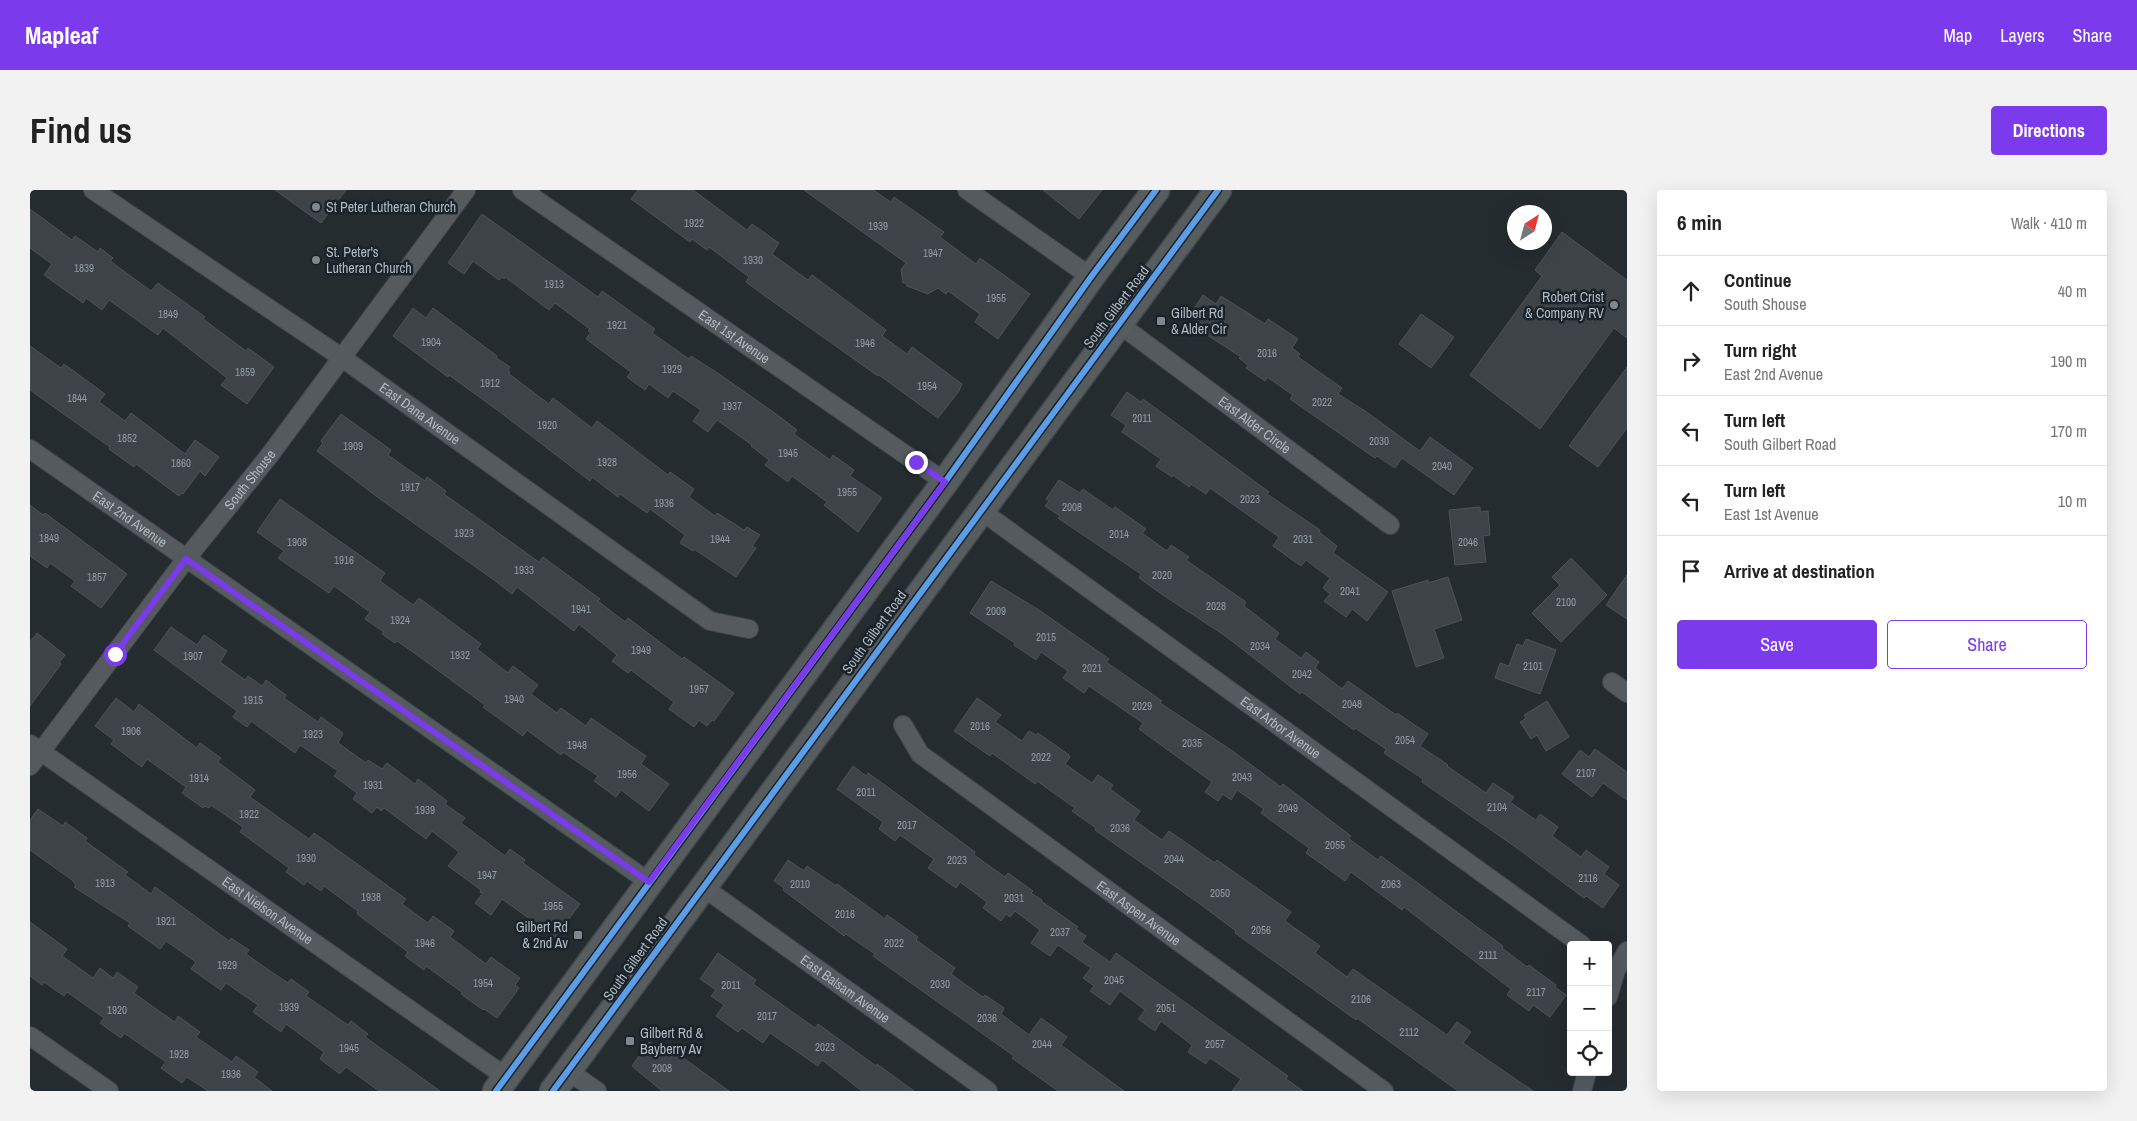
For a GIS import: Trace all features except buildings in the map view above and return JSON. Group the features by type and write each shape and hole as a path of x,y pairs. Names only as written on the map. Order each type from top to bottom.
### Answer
{"main road":[{"path":"501,1084 945,482 1156,190"},
{"name":"South Gilbert Road","path":"561,1081 980,510 1218,190"}],"street":[{"name":"East Dana Avenue","path":"92,190 341,357 710,621 750,629"},
{"name":"South Shouse","path":"30,766 35,748 269,456 466,190"},
{"name":"East 1st Avenue","path":"522,190 945,482"},
{"path":"967,190 1091,278"},
{"name":"East Alder Circle","path":"1118,324 1390,524"},
{"name":"East 2nd Avenue","path":"30,449 649,882"},
{"name":"East Arbor Avenue","path":"980,510 1576,941"},
{"path":"1612,682 1627,693"},
{"name":"East Aspen Avenue","path":"903,725 920,754 1384,1091"},
{"name":"East Nielson Avenue","path":"35,748 501,1084"},
{"name":"East Balsam Avenue","path":"703,886 988,1091"},
{"path":"1612,986 1617,970 1627,951"},
{"path":"30,1036 109,1091"},
{"path":"1582,1091 1586,1076"},
{"path":"561,1081 597,1091"}],"cycle path":[{"path":"496,1091 945,482 1091,277 1156,190"},
{"path":"553,1091 1218,190"}],"place":[{"name":"St Peter Lutheran Church","path":"316,207"},
{"name":"St. Peter's Lutheran Church","path":"316,260"},
{"name":"Robert Crist & Company RV","path":"1614,305"},
{"name":"Gilbert Rd & Alder Cir","path":"1161,321"},
{"name":"Gilbert Rd & 2nd Av","path":"578,935"},
{"name":"Gilbert Rd & Bayberry Av","path":"630,1041"}],"route":[{"path":"115,654 186,559 649,882 945,482 916,462"}]}
